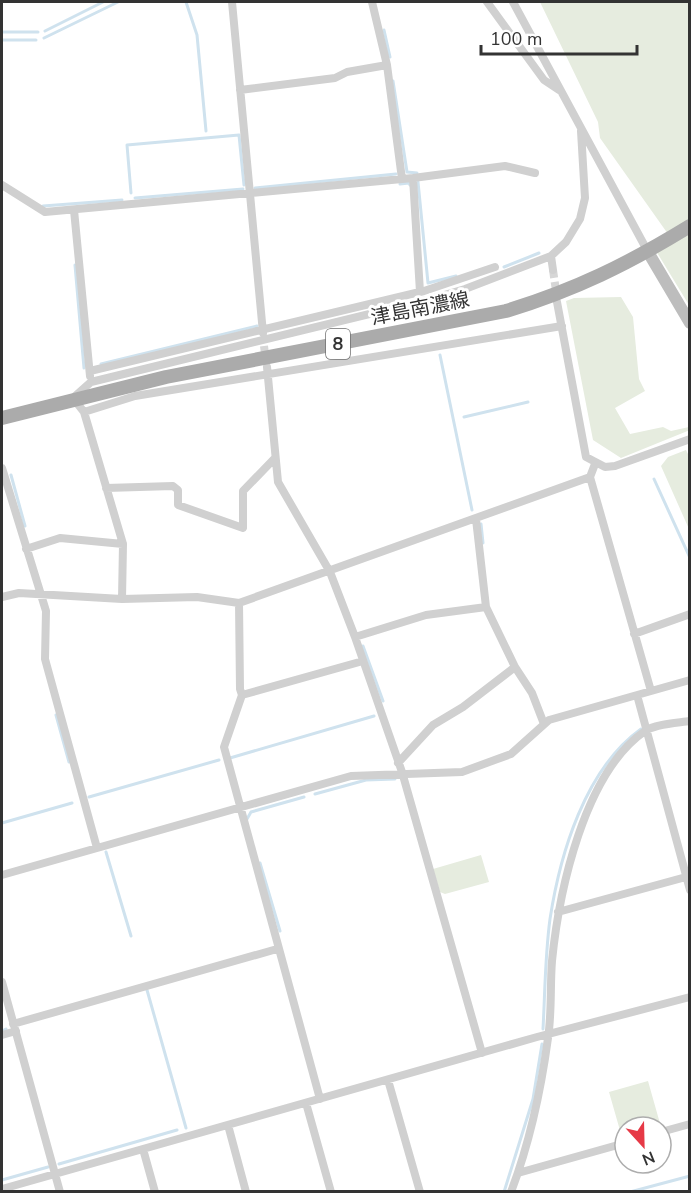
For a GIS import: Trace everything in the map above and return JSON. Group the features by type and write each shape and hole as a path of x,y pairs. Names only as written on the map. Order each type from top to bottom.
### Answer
{"main road":[{"name":"津島南濃線","path":"2,418 73,398 258,358 506,311 614,271 690,226"},
{"path":"648,252 690,323"}],"street":[{"path":"232,2 264,344"},
{"path":"372,2 387,65 402,178"},
{"path":"487,2 544,80 560,90"},
{"path":"513,2 648,252"},
{"path":"240,90 335,78 347,72 387,65"},
{"path":"90,371 263,329 424,295 465,289 551,256 566,242 580,219 585,198 581,131"},
{"path":"2,185 41,211 74,210 413,178 505,166 535,173"},
{"path":"413,178 424,295"},
{"path":"74,210 91,382"},
{"path":"551,256 553,270"},
{"path":"122,599 123,544 84,412 73,398 91,382 264,344 424,295 495,267"},
{"path":"557,302 582,448 586,457 595,464 615,466 690,439"},
{"path":"84,412 135,396 267,370 562,326"},
{"path":"267,370 278,482 330,572 355,637 402,772 482,1053"},
{"path":"106,488 173,486 178,490 178,505 243,528 243,491 274,459"},
{"path":"595,464 590,477 651,691"},
{"path":"2,468 45,611 45,658 97,848"},
{"path":"2,597 19,593 122,599 197,597 239,603 590,477"},
{"path":"476,519 486,607 515,667 532,693 544,724"},
{"path":"26,549 60,538 123,544"},
{"path":"239,603 240,689 242,695 224,747 277,949 320,1099"},
{"path":"355,637 426,615 486,607"},
{"path":"634,634 690,614"},
{"path":"242,695 363,661"},
{"path":"398,763 433,725 463,707 515,667"},
{"path":"2,875 351,776 462,771 511,754 549,720 690,680"},
{"path":"638,695 685,856 686,877 690,890"},
{"path":"511,1191 541,1090 549,1034 552,964 563,880 594,798 616,762 647,729 690,721"},
{"path":"558,912 686,877"},
{"path":"2,1035 14,1028 277,949"},
{"path":"2,982 60,1191"},
{"path":"2,1189 549,1034 690,997"},
{"path":"388,1080 420,1191"},
{"path":"306,1103 332,1191"},
{"path":"673,1129 690,1124"},
{"path":"228,1125 246,1191"},
{"path":"518,1173 613,1146"},
{"path":"143,1149 155,1191"}],"shaded area":[{"path":"540,2 689,2 689,305 653,246 668,234 600,138 598,122"},
{"path":"621,297 633,317 639,379 645,391 615,408 630,434 663,427 671,431 689,427 690,430 621,458 593,440 566,301 574,298"},
{"path":"686,450 689,456 689,529 661,466 668,457"},
{"path":"481,855 489,882 445,894 440,892 433,869"},
{"path":"648,1081 658,1115 616,1115 609,1092"}],"waterway":[{"path":"45,31 103,2"},
{"path":"44,38 118,2"},
{"path":"186,2 197,35 206,131"},
{"path":"384,30 390,57"},
{"path":"2,32 38,32"},
{"path":"2,40 36,40"},
{"path":"393,81 407,172 417,173"},
{"path":"131,193 127,145 239,135 244,185"},
{"path":"255,188 396,174"},
{"path":"418,182 428,283 456,276"},
{"path":"400,184 409,183 410,185"},
{"path":"135,198 243,189"},
{"path":"43,206 122,200"},
{"path":"504,267 539,253"},
{"path":"75,265 84,368"},
{"path":"101,364 257,326"},
{"path":"440,355 472,510"},
{"path":"464,417 528,402"},
{"path":"11,475 25,526"},
{"path":"654,479 690,558"},
{"path":"481,524 483,543"},
{"path":"363,646 383,701"},
{"path":"56,715 69,762"},
{"path":"230,758 374,716"},
{"path":"543,1029 550,919 568,841 590,790 605,766 621,746 641,729"},
{"path":"89,797 219,760"},
{"path":"315,794 366,780 395,779"},
{"path":"247,819 251,812 304,797"},
{"path":"2,823 72,803"},
{"path":"106,852 131,936"},
{"path":"260,863 280,931"},
{"path":"147,990 186,1128"},
{"path":"2,1031 6,1029"},
{"path":"504,1192 533,1099 542,1044"},
{"path":"59,1164 177,1130"},
{"path":"2,1180 48,1167"},
{"path":"630,1192 690,1176"}],"tunnel":[{"path":"553,270 557,298"},
{"path":"264,346 266,361"}]}
